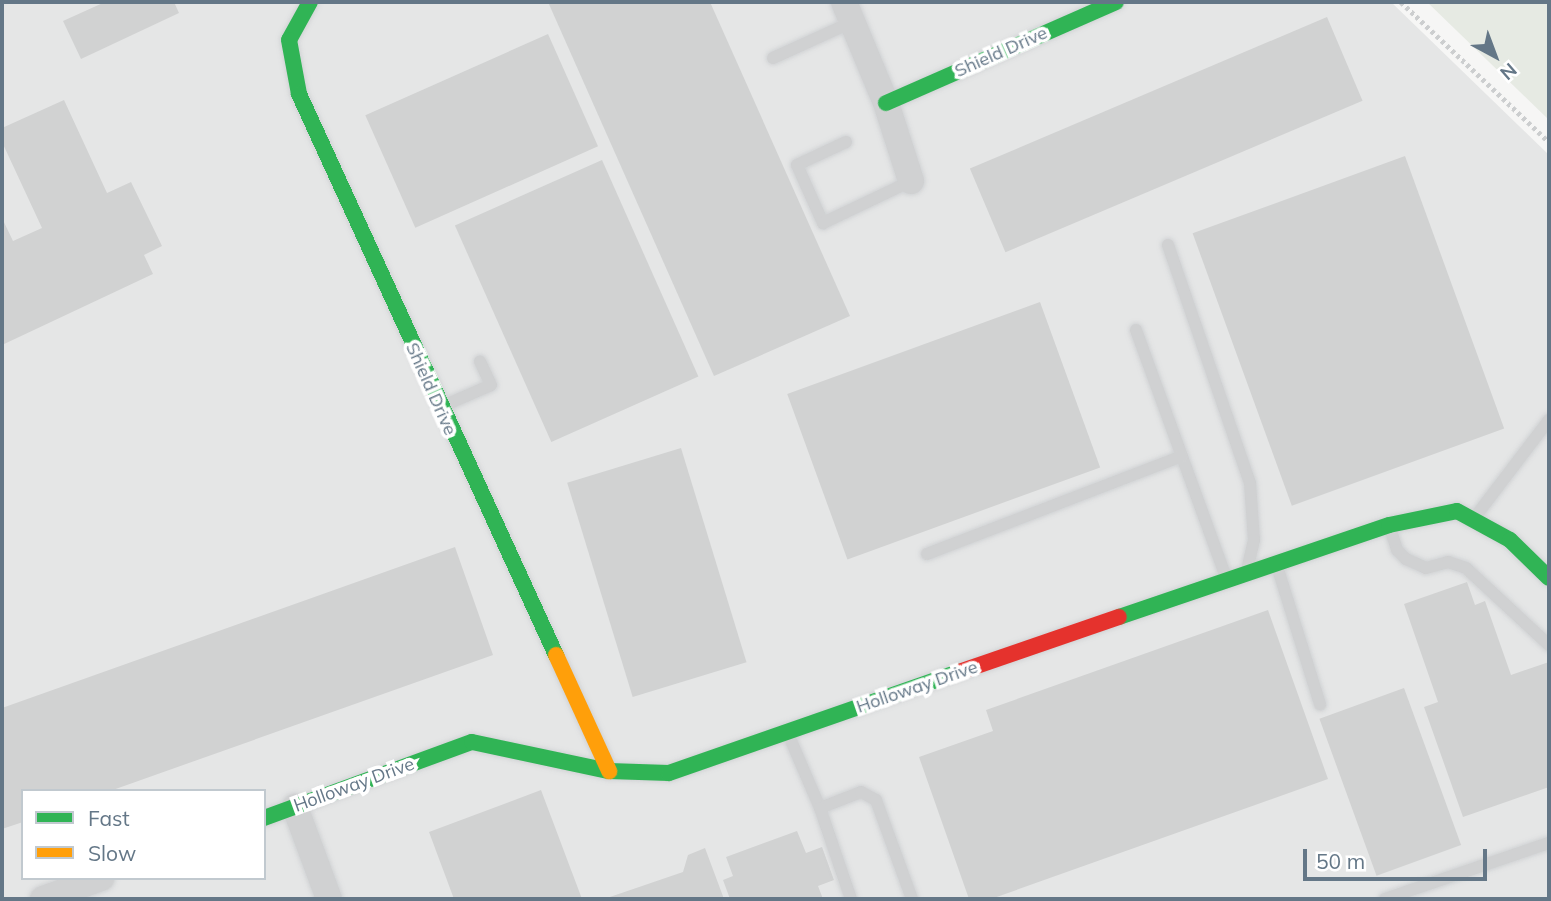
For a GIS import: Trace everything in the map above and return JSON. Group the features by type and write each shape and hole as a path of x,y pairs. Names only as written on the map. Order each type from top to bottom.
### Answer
{"street":[{"name":"Shield Drive","path":"310,2 289,40 299,94 440,407 609,771"},
{"name":"Shield Drive","path":"886,103 1116,2"},
{"path":"848,12 886,103 911,181"},
{"name":"Holloway Drive","path":"266,817 472,742 609,771 669,773 1276,562 1389,525 1457,511 1510,540 1549,578"},
{"path":"295,807 329,899"},
{"path":"43,899 95,880"}],"lane":[{"path":"774,58 848,12"},
{"path":"846,142 797,165 823,223 911,181"},
{"path":"1168,245 1250,483 1254,540 1247,572"},
{"path":"1136,330 1226,579"},
{"path":"440,407 491,385 480,362"},
{"path":"1473,520 1549,420"},
{"path":"927,554 1182,456"},
{"path":"1389,525 1396,550 1406,559 1426,568 1448,562 1466,568 1549,645"},
{"path":"1276,562 1320,704"},
{"path":"1539,634 1549,625"},
{"path":"787,732 820,808 851,899"},
{"path":"820,808 869,792 883,814 912,899"},
{"path":"1385,899 1549,843"}],"path":[{"path":"1401,2 1549,142"}],"shaded area":[{"path":"2,2 1391,2 1549,155 1549,899 2,899"},
{"path":"1427,2 1549,2 1549,120"}],"building":[{"path":"105,2 174,2 179,13 81,59 63,21"},
{"path":"548,2 710,2 850,316 714,376"},
{"path":"1327,17 1363,101 1005,252 970,169"},
{"path":"548,34 598,146 415,228 365,115"},
{"path":"64,100 107,193 131,182 162,246 144,255 153,274 2,345 2,218 13,241 42,228 2,142 2,128"},
{"path":"1405,156 1504,429 1292,506 1193,233"},
{"path":"602,160 698,377 551,442 455,225"},
{"path":"1040,302 1100,467 847,559 787,394"},
{"path":"681,448 746,662 633,697 567,483"},
{"path":"455,547 493,655 116,789 21,789 21,823 2,829 2,708"},
{"path":"1467,582 1475,605 1485,601 1511,675 1549,662 1549,787 1463,817 1424,707 1438,702 1404,604"},
{"path":"1268,610 1328,779 991,899 969,899 919,757 993,731 986,710"},
{"path":"1404,688 1461,845 1377,876 1319,719"},
{"path":"541,790 582,899 454,899 429,832"},
{"path":"797,831 806,853 822,847 834,880 818,886 823,899 730,899 723,880 733,876 726,857"},
{"path":"705,848 724,899 604,899 683,872 688,855"}],"traffic: fast":[{"path":"310,2 289,40 299,94 556,655"},
{"path":"886,103 1116,2"},
{"path":"1119,617 1389,525 1457,511 1510,540 1549,578"},
{"path":"266,817 472,742 609,771 669,773 959,672"}],"traffic: slow":[{"path":"556,655 609,771"}],"traffic: jam":[{"path":"959,672 1119,617"}]}
